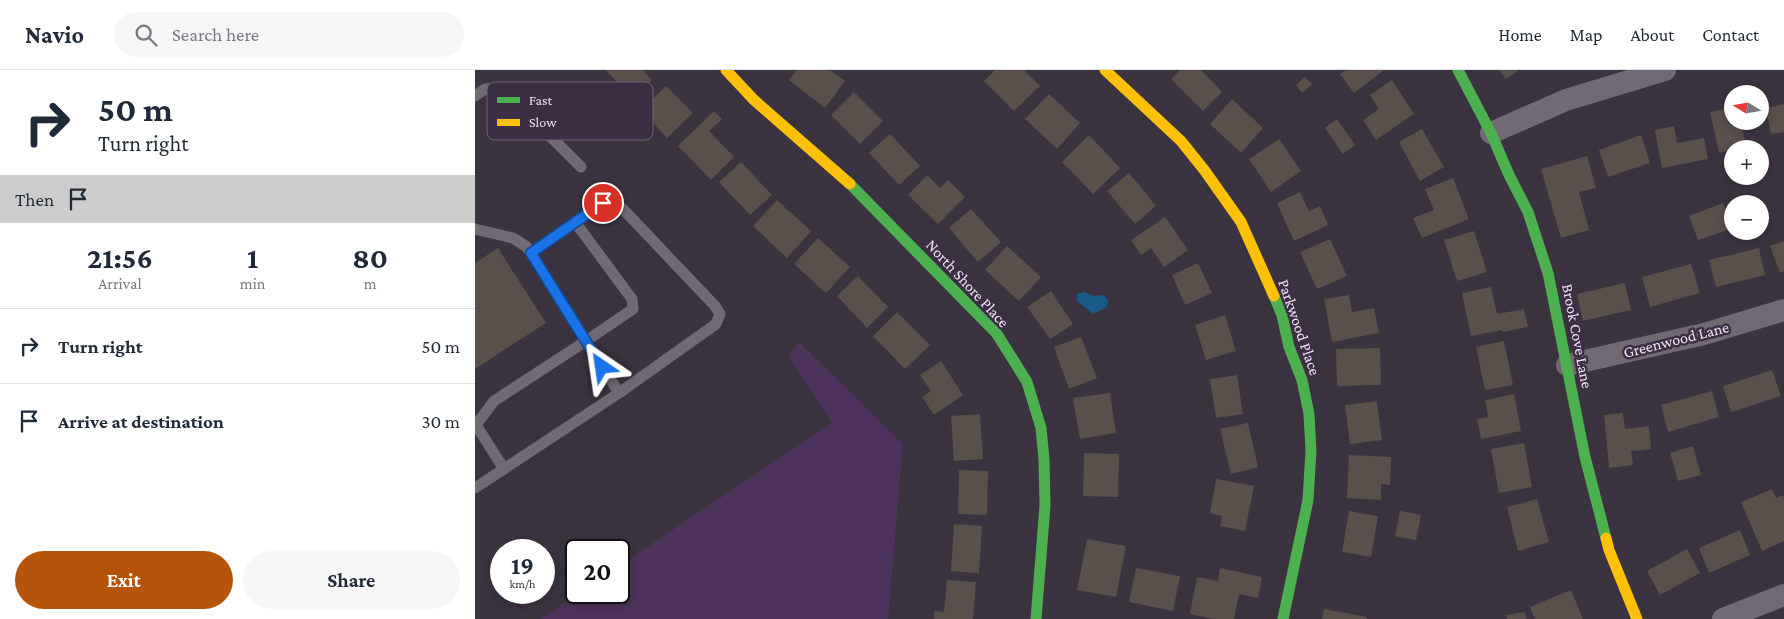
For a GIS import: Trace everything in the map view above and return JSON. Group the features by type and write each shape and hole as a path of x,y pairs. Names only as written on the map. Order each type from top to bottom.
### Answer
{"street":[{"name":"North Shore Place","path":"726,70 754,100 855,188 997,334 1027,382 1041,428 1044,459 1045,506 1036,619"},
{"name":"Parkwood Place","path":"1105,70 1181,142 1205,171 1241,222 1282,315 1289,347 1302,380 1309,414 1311,451 1308,500 1283,619"},
{"name":"Brook Cove Lane","path":"1458,70 1491,133 1509,175 1528,212 1548,274 1585,457 1609,550 1637,619"},
{"path":"1491,133 1566,100 1665,70"},
{"name":"Greenwood Lane","path":"1567,365 1704,334 1784,310"},
{"path":"1723,619 1784,595"}],"lane":[{"path":"475,96 487,89"},
{"path":"553,140 581,166"},
{"path":"475,488 619,393 716,324 720,314 715,306 622,208 612,203 603,203 531,253"},
{"path":"504,469 476,425 494,401 633,309 632,299 575,222"},
{"path":"475,229 513,238 527,247 619,393"}],"shaded area":[{"path":"799,342 903,444 888,619 540,619 565,602 565,604 630,604 630,559 832,423 788,356"}],"water":[{"path":"1084,292 1094,296 1104,295 1108,300 1107,307 1093,314 1077,301 1077,294"}],"building":[{"path":"606,70 643,70 652,80 650,82 617,82"},
{"path":"797,70 830,70 845,81 825,108 789,80"},
{"path":"995,70 1024,70 1040,86 1014,111 984,81"},
{"path":"1180,70 1201,70 1222,92 1203,111 1171,79"},
{"path":"1346,70 1384,70 1354,93 1340,74"},
{"path":"1499,70 1519,70 1506,79"},
{"path":"1305,77 1312,84 1302,93 1296,85"},
{"path":"1392,80 1414,114 1376,140 1363,120 1379,109 1370,95"},
{"path":"666,86 693,113 667,138 653,123 653,98"},
{"path":"854,92 883,121 860,144 831,115"},
{"path":"1049,94 1080,123 1057,149 1025,119"},
{"path":"1232,99 1263,128 1241,153 1210,124"},
{"path":"1784,104 1784,132 1771,134 1769,107"},
{"path":"1724,109 1724,130 1742,130 1745,140 1724,140 1724,152 1719,153 1710,112"},
{"path":"714,111 722,119 709,131 734,157 711,180 678,146"},
{"path":"1337,119 1355,145 1343,154 1325,128"},
{"path":"1674,126 1677,143 1704,138 1708,159 1662,168 1655,130"},
{"path":"1422,129 1444,167 1420,181 1399,142"},
{"path":"890,134 920,166 899,185 869,153"},
{"path":"1089,135 1120,168 1093,194 1062,162"},
{"path":"1641,135 1650,163 1608,177 1599,150"},
{"path":"1279,139 1301,171 1271,192 1249,159"},
{"path":"1587,156 1596,188 1579,192 1589,230 1561,238 1541,169"},
{"path":"741,162 772,195 750,215 719,182"},
{"path":"1129,173 1156,206 1135,224 1107,191"},
{"path":"927,175 940,188 948,180 965,197 938,224 908,195"},
{"path":"1453,178 1469,219 1422,238 1413,218 1434,210 1425,189"},
{"path":"1300,192 1309,211 1320,206 1328,225 1294,241 1277,203"},
{"path":"777,200 811,231 787,258 753,226"},
{"path":"1723,203 1724,231 1698,240 1689,216"},
{"path":"971,209 1001,242 978,262 949,228"},
{"path":"1165,217 1188,250 1164,267 1151,248 1141,255 1131,240"},
{"path":"1474,231 1487,272 1457,281 1444,240"},
{"path":"818,238 850,267 826,293 794,264"},
{"path":"1330,239 1347,276 1317,289 1300,252"},
{"path":"1784,241 1784,271 1780,273 1770,246"},
{"path":"1007,246 1041,277 1019,301 985,270"},
{"path":"498,248 546,323 475,369 475,263"},
{"path":"1759,248 1765,275 1716,287 1709,260"},
{"path":"1198,263 1212,293 1185,305 1172,275"},
{"path":"1691,264 1700,293 1650,307 1642,277"},
{"path":"858,276 888,307 867,328 837,296"},
{"path":"1625,283 1631,310 1583,321 1577,294"},
{"path":"1491,287 1497,314 1524,309 1528,327 1471,336 1462,293"},
{"path":"1051,291 1073,324 1050,339 1027,307"},
{"path":"1349,295 1352,312 1374,308 1379,333 1332,342 1324,299"},
{"path":"897,312 930,345 905,369 873,336"},
{"path":"1225,315 1236,351 1206,360 1195,325"},
{"path":"1081,337 1097,378 1069,389 1054,347"},
{"path":"1504,341 1513,385 1485,390 1476,347"},
{"path":"1380,348 1381,385 1337,386 1336,349"},
{"path":"941,361 963,395 934,415 922,397 931,391 920,375"},
{"path":"1772,370 1781,396 1731,412 1723,386"},
{"path":"1237,375 1243,414 1216,418 1210,379"},
{"path":"1712,391 1719,417 1668,432 1661,405"},
{"path":"1110,393 1116,433 1080,439 1073,398"},
{"path":"1514,394 1521,431 1481,439 1477,419 1488,417 1485,400"},
{"path":"1377,401 1382,440 1350,444 1345,405"},
{"path":"1623,413 1625,429 1649,426 1651,449 1631,451 1633,465 1609,468 1604,415"},
{"path":"980,414 983,459 954,461 951,416"},
{"path":"1248,423 1258,467 1231,474 1220,429"},
{"path":"1524,443 1532,487 1499,493 1491,449"},
{"path":"1693,446 1701,475 1678,481 1670,453"},
{"path":"1084,453 1119,454 1118,497 1083,496"},
{"path":"1349,455 1391,457 1390,485 1381,484 1381,500 1347,498"},
{"path":"959,470 988,471 987,515 958,514"},
{"path":"1216,479 1254,486 1245,531 1220,526 1222,516 1210,513"},
{"path":"1772,489 1776,498 1783,495 1784,498 1784,541 1762,551 1741,502"},
{"path":"1537,499 1549,542 1518,551 1507,507"},
{"path":"1349,511 1378,516 1371,557 1342,552"},
{"path":"1400,511 1421,515 1416,540 1395,536"},
{"path":"954,524 982,526 979,573 951,571"},
{"path":"1740,530 1750,555 1709,573 1699,548"},
{"path":"1087,539 1126,546 1116,597 1077,590"},
{"path":"1687,549 1700,573 1660,595 1647,571"},
{"path":"1136,568 1180,576 1173,611 1129,602"},
{"path":"1220,568 1262,577 1258,598 1239,594 1234,619 1213,619 1190,614 1197,577 1218,581"},
{"path":"947,580 976,582 973,619 934,619 934,611 944,612"},
{"path":"1571,590 1583,619 1535,619 1530,607"},
{"path":"1324,609 1367,617 1367,619 1322,619"},
{"path":"1525,612 1526,619 1507,619 1506,615"}],"traffic: fast":[{"path":"1458,70 1491,133 1509,175 1528,212 1548,273 1585,457 1606,538"},
{"path":"850,184 997,334 1027,382 1041,428 1044,459 1045,506 1036,619"},
{"path":"1274,296 1282,315 1289,347 1302,380 1309,414 1311,451 1308,500 1283,619"}],"traffic: slow":[{"path":"726,70 754,100 850,184"},
{"path":"1105,70 1181,141 1205,171 1241,222 1274,296"},
{"path":"1606,538 1637,619"}],"route":[{"path":"602,367 531,253 603,203"}]}
